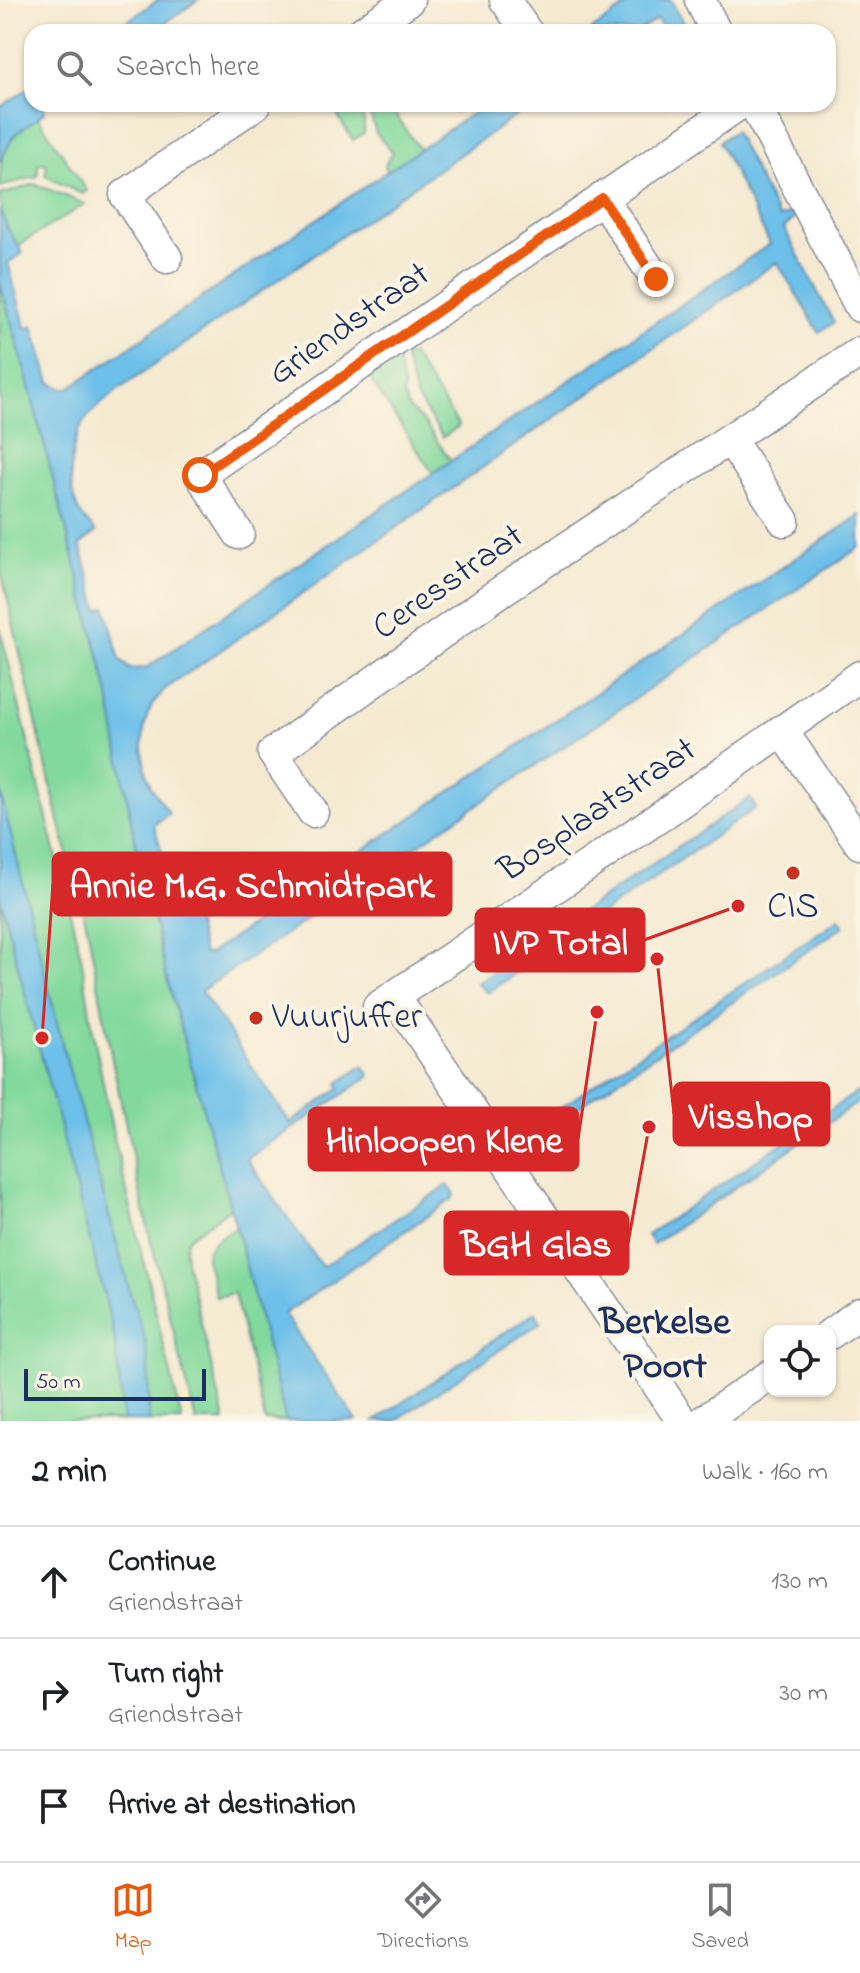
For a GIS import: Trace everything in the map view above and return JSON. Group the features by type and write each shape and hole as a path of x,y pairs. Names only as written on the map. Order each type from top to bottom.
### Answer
{"street":[{"path":"374,24 409,0"},
{"path":"505,0 522,24"},
{"path":"700,0 712,24"},
{"path":"167,258 125,195 244,112"},
{"name":"Griendstraat","path":"239,534 200,475 728,112"},
{"path":"758,112 860,306"},
{"path":"602,198 656,279"},
{"name":"Ceresstraat","path":"313,812 273,753 500,592 860,352"},
{"path":"730,439 784,521"},
{"name":"Bosplaatstraat","path":"682,1421 386,1002 658,818 860,676"},
{"path":"782,730 860,844"},
{"path":"836,1330 860,1313"},
{"path":"703,1421 764,1379"}],"green space":[{"path":"335,112 361,112 364,133 353,140"},
{"path":"369,112 394,112 420,150 387,172 385,165 393,152 376,133"},
{"path":"38,117 87,191 82,194 45,176 47,163 38,164 38,176 0,187 1,163 7,146 18,132"},
{"path":"35,184 85,204 17,246 1,215 0,195"},
{"path":"0,283 108,690 132,825 166,975 231,1208 192,1235 185,1249 225,1421 196,1421 148,1229 88,930 60,825 0,567"},
{"path":"412,355 459,426 443,437 416,397 404,356"},
{"path":"397,359 403,395 409,409 423,421 451,461 433,473 369,378"},
{"path":"0,628 81,956 113,1134 182,1421 0,1421"},
{"path":"236,1227 286,1421 265,1421 234,1293 216,1297 207,1252 216,1240"}],"water":[{"path":"158,0 198,0 164,24 123,24"},
{"path":"635,0 671,0 684,24 660,24 657,19 650,24 600,24"},
{"path":"24,91 24,112 44,113 14,135 0,162 0,107"},
{"path":"474,112 521,112 118,390 83,424 74,446 72,485 79,511 96,532 80,545 99,610 106,607 120,660 130,669 146,668 770,244 719,142 734,131 779,218 792,212 795,218 784,228 834,323 819,332 777,262 164,690 148,714 143,735 145,767 151,786 169,813 154,825 173,890 186,884 203,953 209,954 860,515 860,547 201,991 290,1123 340,1088 338,1083 363,1066 370,1076 247,1159 322,1267 448,1185 455,1194 284,1314 357,1421 286,1421 166,975 132,825 108,690 0,283 0,209 7,228 23,253 8,263 26,329 33,326 50,382 63,389 69,388"},
{"path":"0,790 63,1047 145,1339 149,1421 123,1421 116,1347 107,1306 0,898"},
{"path":"750,798 756,808 487,993 477,983"},
{"path":"839,919 844,926 562,1118 557,1110"},
{"path":"860,1090 860,1101 653,1244 647,1235"},
{"path":"535,1312 541,1322 395,1421 375,1421"}],"place":[{"name":"CIS","path":"793,873"},
{"name":"IVP Total","path":"738,906"},
{"name":"Visshop","path":"657,959"},
{"name":"Hinloopen Klene","path":"597,1012"},
{"name":"Vuurjuffer","path":"256,1018"},
{"name":"Annie M.G. Schmidtpark","path":"42,1038"},
{"name":"BGH Glas","path":"649,1127"}],"district":[{"name":"Berkelse Poort","path":"665,1346"}],"route":[{"path":"200,475 602,198 656,279"}]}
